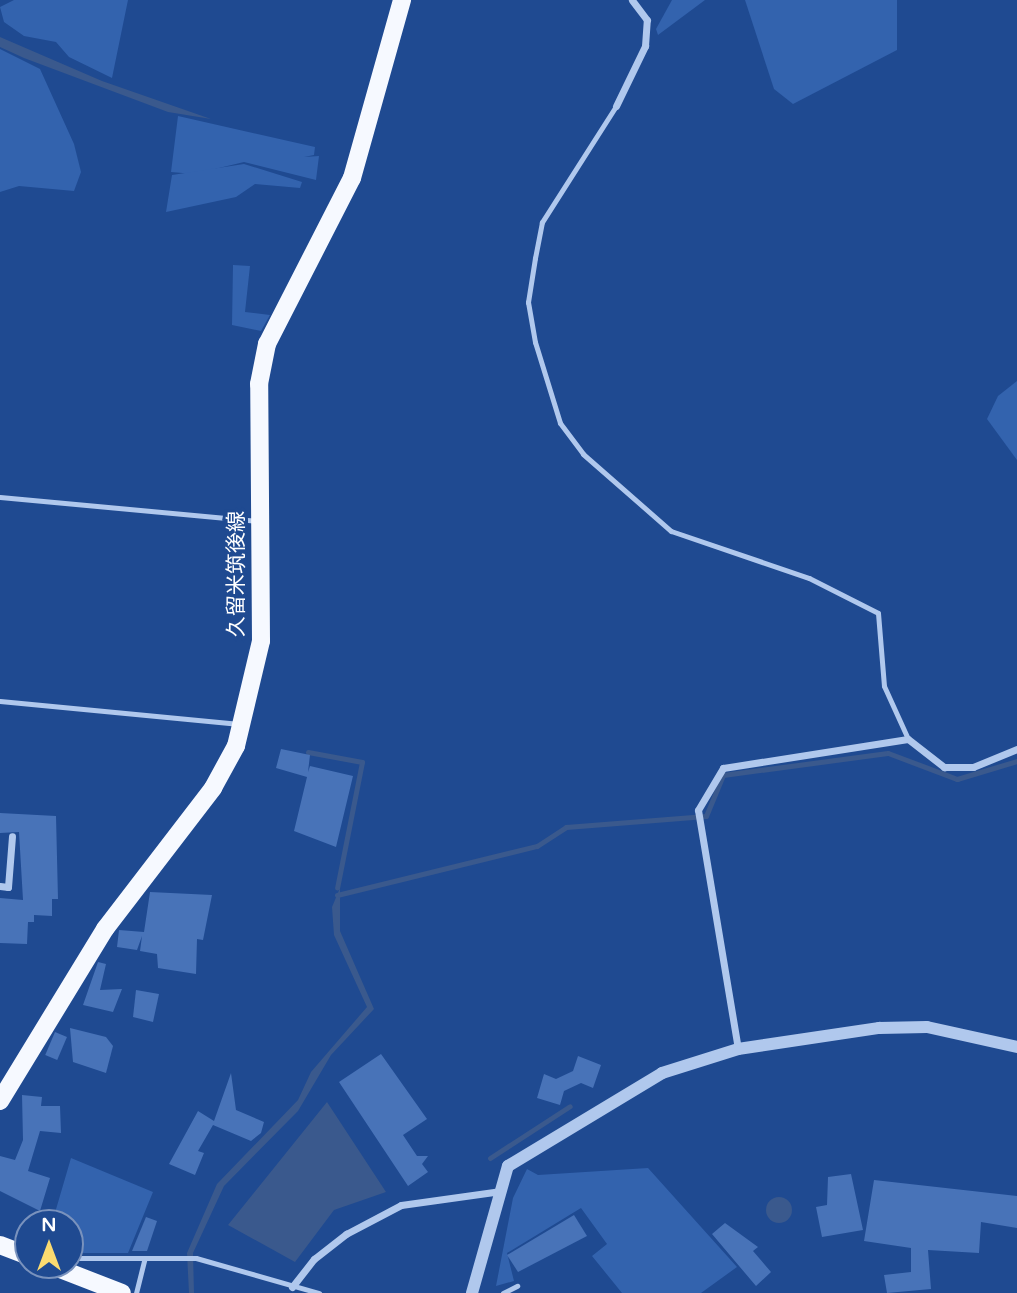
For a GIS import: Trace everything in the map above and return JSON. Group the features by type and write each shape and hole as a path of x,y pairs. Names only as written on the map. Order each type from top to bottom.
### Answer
{"main road":[{"name":"久留米筑後線","path":"0,1101 104,929 213,788 243,724 261,641 259,384 267,344 352,178 402,0"},
{"path":"84,1278 122,1293"}],"street":[{"path":"616,106 645,46 647,20 632,0"},
{"path":"738,1049 698,810 723,768 908,739 944,767 973,767 1017,749"},
{"path":"0,886 8,887 12,836"},
{"path":"472,1293 501,1191 517,1157 662,1073 738,1049 927,1027 1017,1047"},
{"path":"292,1287 314,1259 346,1234 401,1205 501,1191"}],"lane":[{"path":"616,106 542,222 535,258 528,302 534,342 561,422 583,454 671,531 809,578 878,613 884,686 908,739"},
{"path":"0,497 260,521"},
{"path":"0,701 243,724"},
{"path":"84,1258 196,1258 319,1293"},
{"path":"136,1293 145,1258"},
{"path":"503,1293 517,1286"}],"shaded area":[{"path":"14,0 128,0 112,78 69,57 56,42 24,36 4,22 0,7"},
{"path":"672,0 705,0 658,35 656,29"},
{"path":"745,0 897,0 897,50 793,104 774,89"},
{"path":"0,37 102,81 211,119 168,112 24,58 0,47"},
{"path":"0,49 40,69 74,144 81,172 74,191 19,186 0,192"},
{"path":"178,116 315,147 314,155 304,157 319,156 316,180 244,162 194,174 171,172"},
{"path":"244,164 302,182 300,188 255,184 236,197 166,212 172,175"},
{"path":"233,265 250,266 245,312 270,315 261,331 232,325"},
{"path":"1017,381 1017,460 987,419 998,396"},
{"path":"340,888 340,931 374,1009 331,1055 298,1111 224,1186 193,1253 194,1293 189,1293 187,1253 217,1184 298,1100 311,1072 367,1007 334,935 332,907"},
{"path":"327,1102 386,1192 334,1210 295,1262 228,1225"},
{"path":"71,1158 153,1192 128,1253 84,1253 84,1209 56,1209"},
{"path":"648,1168 737,1267 701,1293 622,1293 592,1256 607,1244 581,1208 507,1253 514,1281 496,1286 513,1198 527,1169 538,1175"},
{"path":"779,1197 788,1201 792,1210 788,1219 779,1223 770,1219 766,1210 770,1201"}],"building":[{"path":"281,749 310,755 308,772 310,766 353,776 336,847 294,831 307,777 276,768"},
{"path":"0,813 56,816 58,899 52,899 52,916 34,915 34,922 28,922 27,944 0,943 0,898 23,900 19,832 0,833"},
{"path":"150,892 212,895 203,940 197,939 196,974 158,968 157,954 140,951 142,936 137,950 117,947 119,930 144,932"},
{"path":"98,962 106,964 100,990 122,989 113,1012 83,1005"},
{"path":"136,990 159,994 153,1022 133,1017"},
{"path":"70,1028 106,1037 113,1046 106,1073 73,1062"},
{"path":"55,1032 67,1037 57,1060 45,1055"},
{"path":"381,1054 427,1119 403,1135 417,1156 428,1156 422,1164 428,1172 408,1186 339,1082"},
{"path":"578,1056 601,1065 593,1088 581,1083 564,1091 560,1105 537,1098 544,1074 556,1079 573,1071"},
{"path":"231,1073 236,1110 264,1122 261,1133 251,1141 213,1125 198,1151 204,1153 195,1175 169,1164 198,1111 214,1121"},
{"path":"22,1095 42,1097 41,1106 60,1106 61,1133 40,1131 28,1171 50,1178 41,1209 0,1191 0,1156 15,1160 23,1140"},
{"path":"851,1174 863,1230 822,1237 816,1207 827,1205 828,1177"},
{"path":"874,1180 1017,1196 1017,1228 981,1222 979,1253 928,1250 931,1289 887,1293 884,1275 911,1272 911,1248 864,1241"},
{"path":"574,1215 587,1236 518,1272 507,1255"},
{"path":"146,1217 157,1221 147,1251 132,1251"},
{"path":"725,1223 758,1247 753,1251 771,1272 756,1286 712,1234"}],"waterway":[{"path":"308,752 362,762 337,888"},
{"path":"337,895 537,846 566,827 706,816 723,775 888,753 957,779 1017,761"},
{"path":"490,1158 570,1106"}]}
